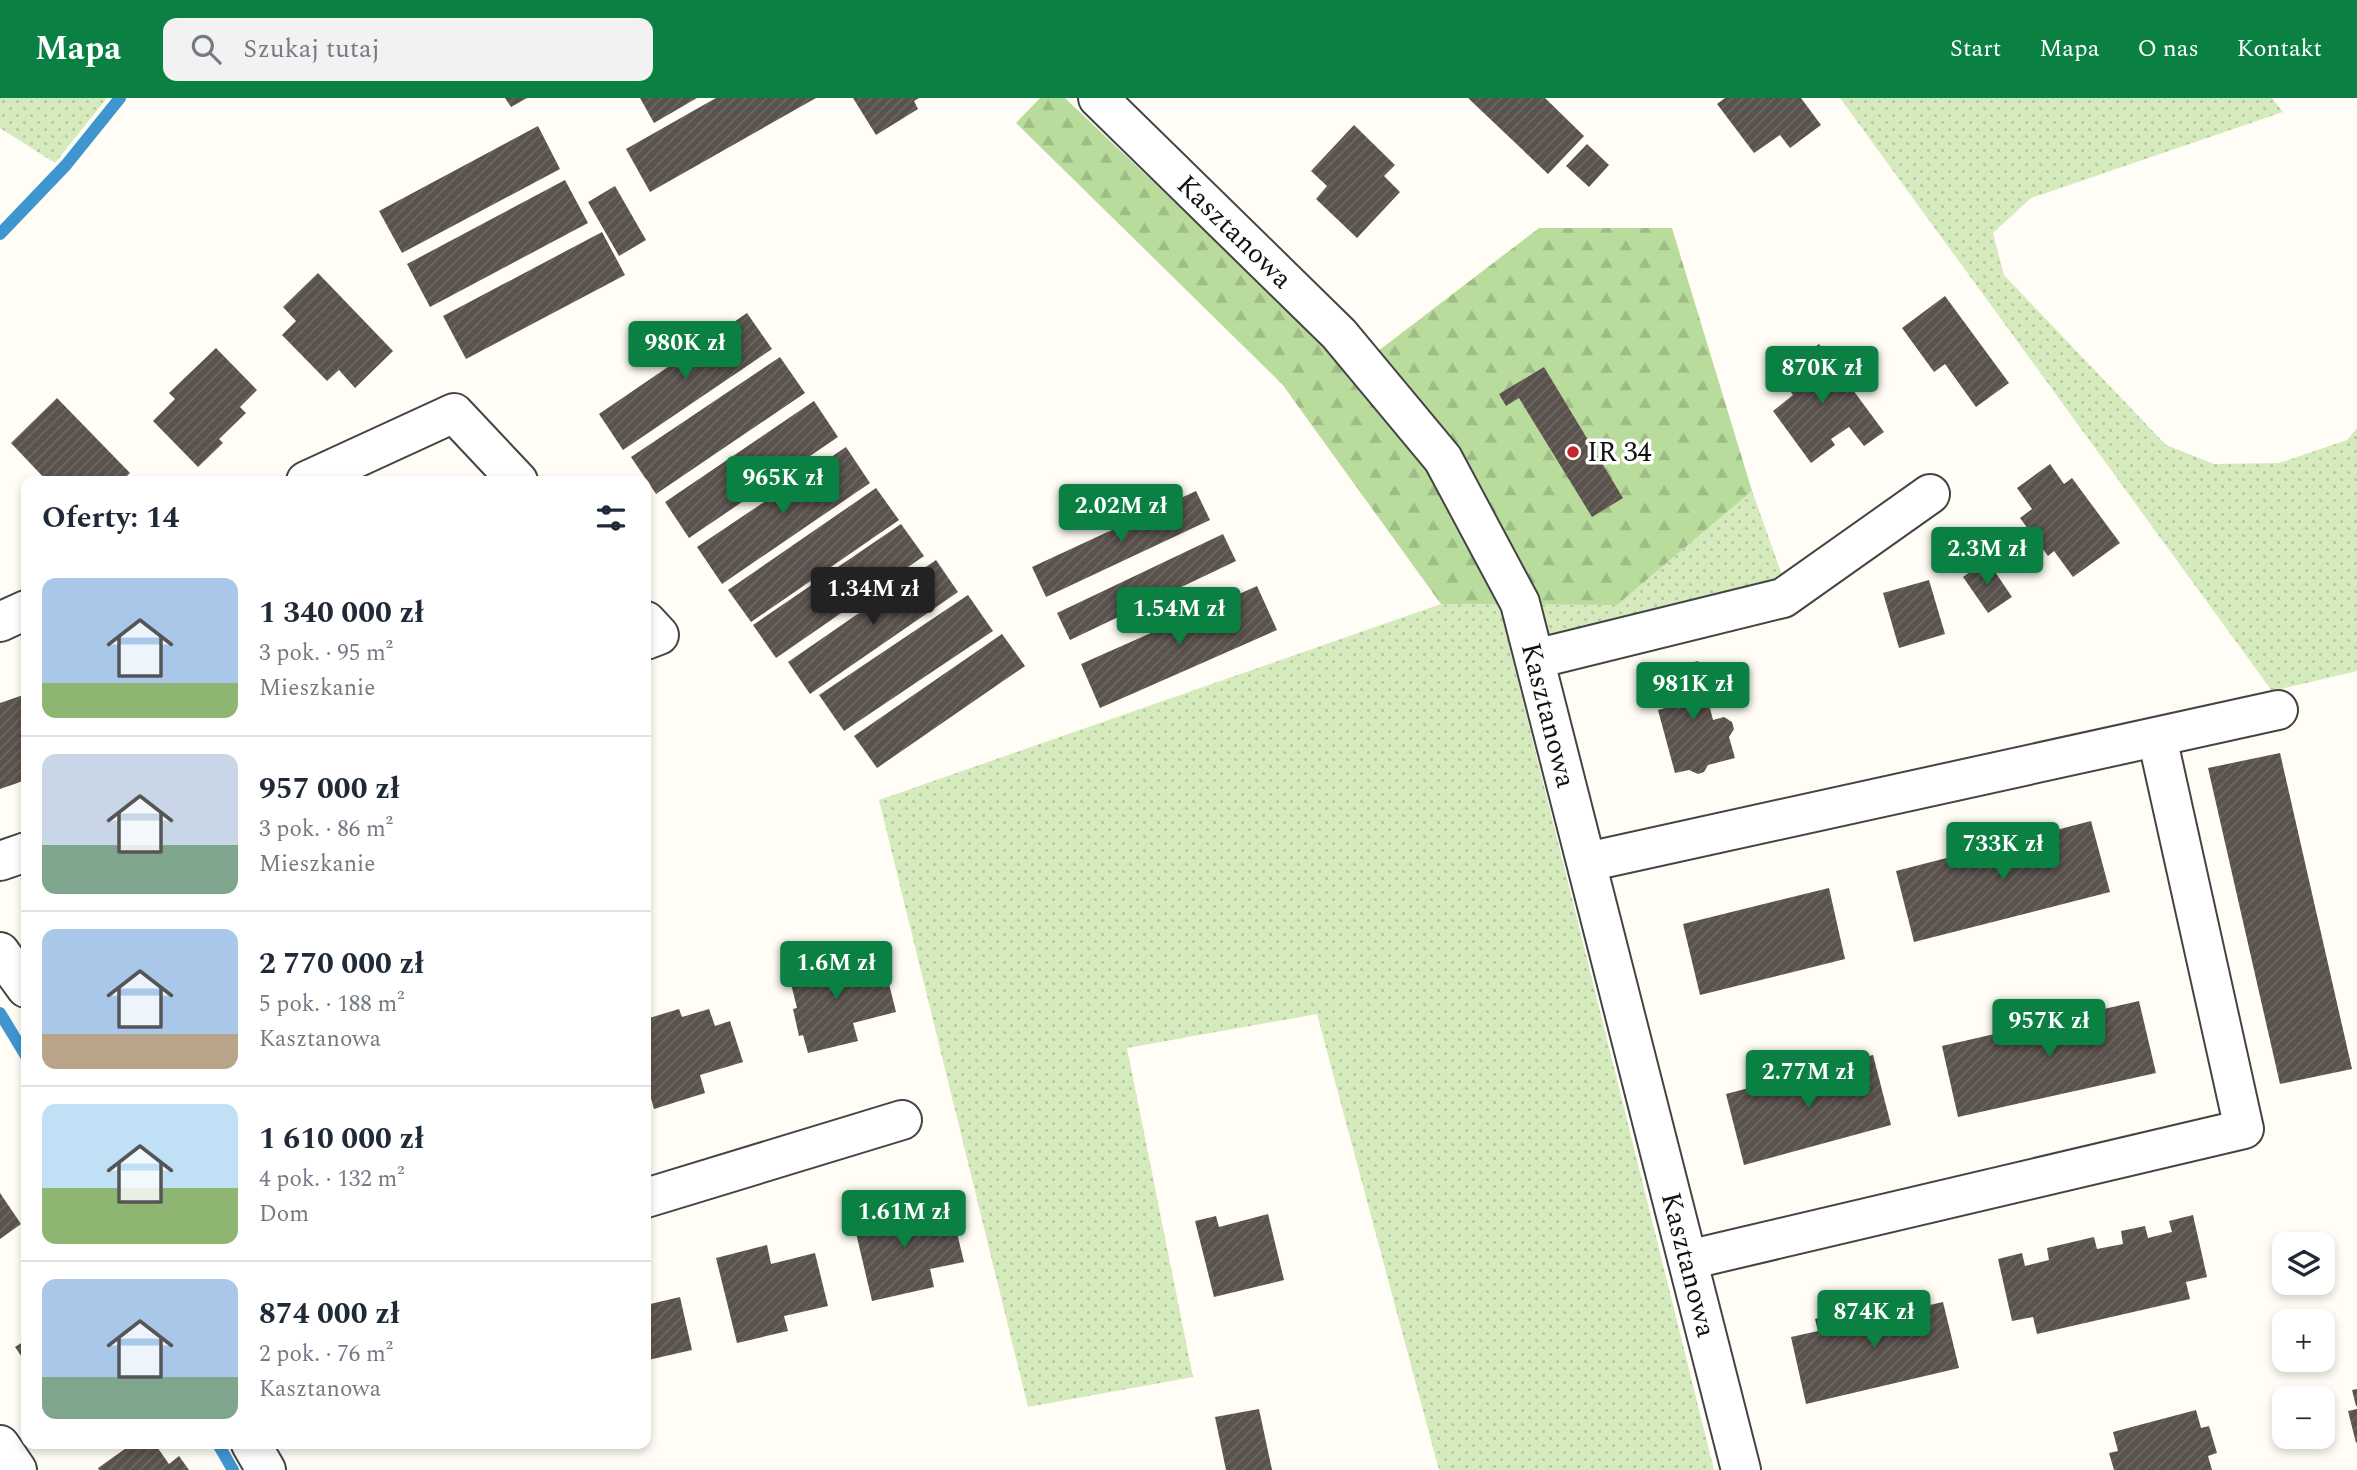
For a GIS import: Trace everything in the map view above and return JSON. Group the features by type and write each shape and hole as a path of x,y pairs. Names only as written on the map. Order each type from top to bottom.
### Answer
{"street":[{"name":"Kasztanowa","path":"1098,98 1339,334 1443,459 1520,603 1741,1470"},
{"path":"317,476 454,413 512,476"},
{"path":"1535,659 1783,598 1930,494"},
{"path":"0,622 21,612"},
{"path":"651,626 659,635 651,638"},
{"path":"1587,862 2278,710"},
{"path":"1688,1260 2244,1129 2157,737"},
{"path":"0,861 21,854"},
{"path":"0,951 21,981"},
{"path":"651,1196 902,1120"},
{"path":"0,1445 18,1470"},
{"path":"254,1449 266,1470"}],"green space":[{"path":"0,98 107,98 55,163 0,128"},
{"path":"1040,98 1065,98 1352,371 1539,228 1672,228 1752,491 1617,605 1441,604 1282,384 1016,123"},
{"path":"1840,98 2272,98 2283,112 2031,198 1993,233 2004,275 2166,445 2214,464 2279,463 2347,440 2357,428 2357,671 2272,691"},
{"path":"1752,491 1786,586 1511,653 1714,1470 1439,1470 1317,1014 1127,1048 1193,1377 1028,1407 879,800 1441,604 1617,605"}],"building":[{"path":"505,98 527,98 511,107"},
{"path":"640,98 697,98 654,123"},
{"path":"716,98 816,98 650,192 626,149"},
{"path":"853,98 919,98 914,101 918,109 876,135"},
{"path":"1468,98 1545,98 1584,136 1548,174"},
{"path":"1725,98 1801,98 1821,125 1790,148 1780,135 1754,153 1717,104"},
{"path":"1354,125 1395,165 1384,176 1400,192 1357,238 1316,199 1327,186 1311,171"},
{"path":"538,126 560,169 402,253 379,211"},
{"path":"1587,144 1609,165 1589,187 1566,166"},
{"path":"565,180 588,223 430,307 407,264"},
{"path":"615,186 646,240 619,256 588,202"},
{"path":"602,232 625,275 466,359 443,316"},
{"path":"318,273 393,351 355,388 339,370 327,381 282,335 296,321 283,307"},
{"path":"1945,296 2009,383 1976,407 1945,364 1934,372 1902,328"},
{"path":"747,313 772,349 623,450 599,414"},
{"path":"1819,344 1884,432 1864,446 1849,427 1831,439 1835,445 1811,463 1773,411 1793,395 1778,374"},
{"path":"216,348 257,390 240,407 246,413 219,439 223,443 198,467 153,421 175,399 169,393"},
{"path":"780,357 805,393 656,494 651,487 651,476 644,476 631,457"},
{"name":"IR 34","path":"1544,367 1623,498 1592,517 1519,398 1506,406 1499,394"},
{"path":"57,398 130,473 127,476 42,476 11,443"},
{"path":"814,401 838,437 689,538 665,502"},
{"path":"846,447 870,483 722,584 697,547"},
{"path":"2050,464 2064,484 2072,478 2120,543 2073,577 2054,551 2048,556 2020,518 2032,509 2017,488"},
{"path":"876,488 899,520 751,622 728,590"},
{"path":"1196,491 1210,520 1046,597 1032,567"},
{"path":"901,524 924,556 776,658 753,625"},
{"path":"1223,534 1236,561 1070,640 1057,613"},
{"path":"936,560 958,592 810,694 788,662"},
{"path":"1987,560 2012,597 1988,613 1963,577"},
{"path":"1929,580 1945,634 1899,648 1883,593"},
{"path":"1257,586 1277,630 1100,708 1081,664"},
{"path":"968,595 993,631 844,731 819,695"},
{"path":"1002,634 1025,666 877,768 854,736"},
{"path":"1698,661 1713,720 1724,717 1732,722 1734,729 1729,737 1735,758 1708,765 1704,772 1698,774 1689,770 1675,773 1658,710 1669,707 1660,671"},
{"path":"21,696 21,782 0,789 0,703"},
{"path":"2280,753 2352,1069 2280,1084 2208,768"},
{"path":"2091,821 2110,892 1914,942 1896,871"},
{"path":"1829,888 1845,959 1700,995 1683,924"},
{"path":"837,956 840,968 867,962 870,976 886,972 896,1012 853,1023 858,1041 808,1053 803,1035 799,1036 793,1009 797,1008 787,968"},
{"path":"2139,1001 2156,1073 1958,1117 1942,1046"},
{"path":"679,1009 682,1017 709,1009 715,1026 730,1021 743,1062 700,1075 705,1093 654,1109 651,1098 651,1017"},
{"path":"1873,1055 1891,1125 1744,1165 1726,1094"},
{"path":"0,1193 21,1224 0,1239"},
{"path":"904,1203 909,1223 952,1212 964,1262 930,1269 934,1287 872,1301 852,1216"},
{"path":"1268,1214 1284,1280 1214,1297 1195,1221 1216,1216 1219,1227"},
{"path":"2193,1215 2207,1277 2186,1282 2190,1299 2037,1334 2033,1317 2012,1321 1998,1259 2022,1253 2025,1266 2049,1260 2047,1248 2094,1237 2097,1249 2123,1244 2121,1231 2145,1226 2148,1238 2172,1232 2169,1221"},
{"path":"767,1245 771,1264 815,1253 828,1306 784,1316 788,1331 737,1343 716,1258"},
{"path":"1913,1296 1916,1308 1943,1302 1959,1368 1806,1404 1791,1337 1818,1331 1815,1319 1839,1313 1863,1308 1865,1320 1892,1313 1889,1301"},
{"path":"680,1297 692,1350 651,1359 651,1304"},
{"path":"21,1343 21,1356 15,1347"},
{"path":"2357,1389 2357,1406 2356,1406 2352,1390"},
{"path":"1259,1409 1272,1470 1226,1470 1215,1417"},
{"path":"2357,1409 2357,1442 2356,1443 2348,1411"},
{"path":"2196,1410 2201,1428 2209,1426 2217,1453 2208,1456 2212,1470 2114,1470 2109,1453 2118,1451 2113,1432"},
{"path":"125,1449 158,1449 169,1464 179,1456 189,1470 99,1470 98,1468"}],"waterway":[{"path":"0,234 66,165 120,98"},
{"path":"0,1013 21,1048"},
{"path":"221,1449 233,1470"}],"place":[{"name":"IR 34","path":"1573,452"}]}
